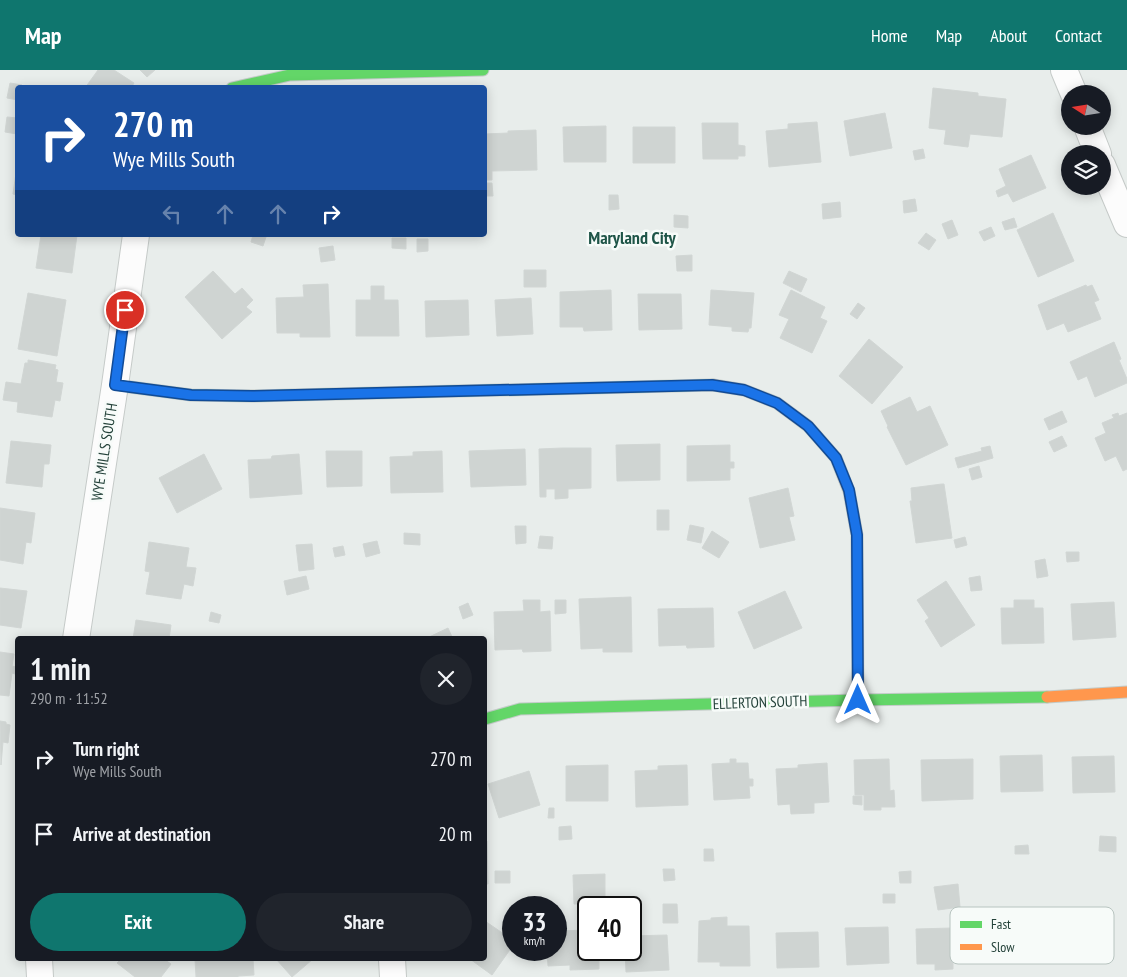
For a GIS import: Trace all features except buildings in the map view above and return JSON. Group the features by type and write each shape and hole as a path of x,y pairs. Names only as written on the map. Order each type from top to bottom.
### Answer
{"street":[{"path":"245,85 290,75 483,70"},
{"path":"1064,70 1070,85"},
{"path":"1111,186 1127,224"},
{"name":"WYE MILLS SOUTH","path":"76,636 136,237"},
{"path":"115,385 191,395 252,396 712,385 744,390 777,403 808,426 836,458 849,490 857,535 858,700"},
{"name":"ELLERTON SOUTH","path":"487,718 520,709 858,700 1040,698 1127,692"},
{"path":"39,961 40,977"},
{"path":"392,961 393,977"}],"traffic: fast":[{"path":"245,85 290,75 483,70"},
{"path":"115,385 191,395 252,396 713,385"},
{"path":"487,718 520,709 1047,697"}],"traffic: slow":[{"path":"713,385 744,390 777,403 808,426 836,458 849,491 857,535 858,700"},
{"path":"1047,697 1127,692"}],"district":[{"name":"Maryland City","path":"632,237"}],"route":[{"path":"125,310 115,385 191,395 252,396 712,385 744,390 777,403 808,426 836,458 849,490 857,535 858,700"}]}
